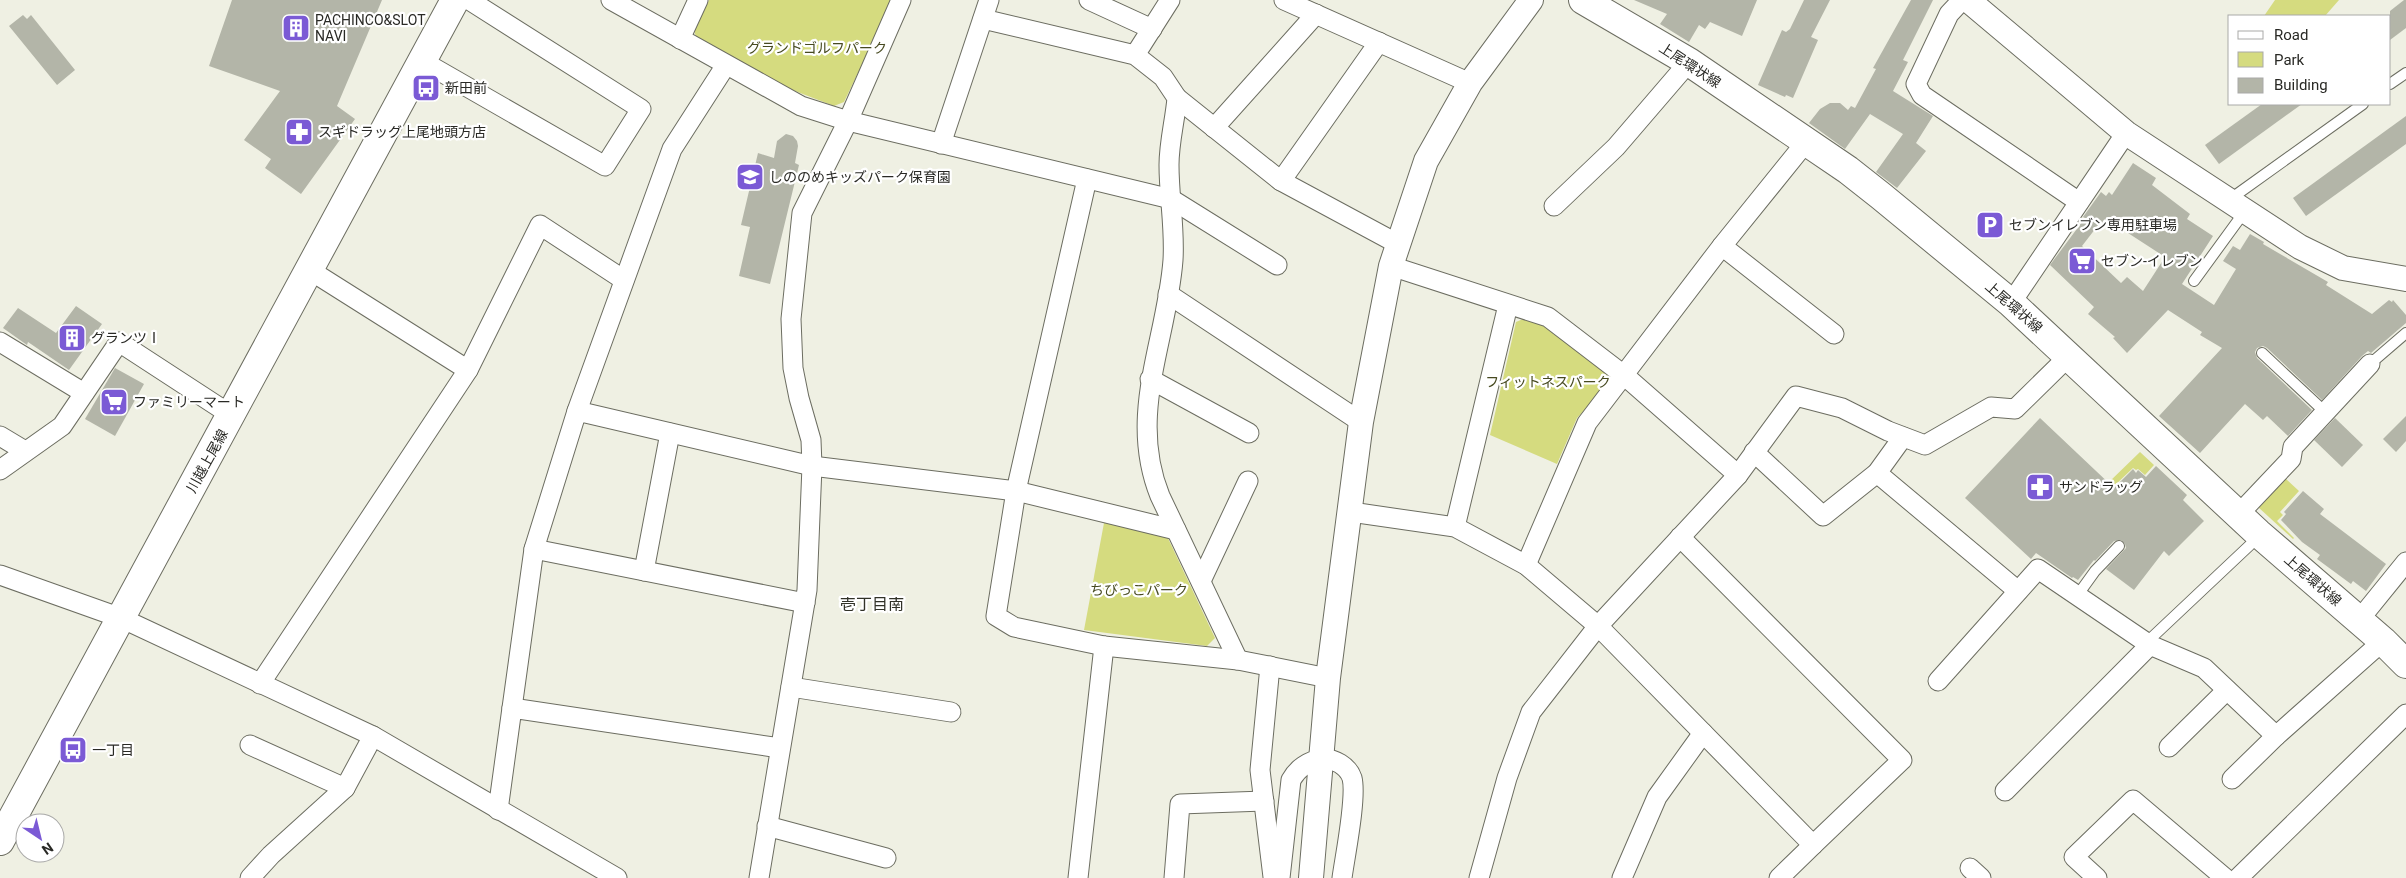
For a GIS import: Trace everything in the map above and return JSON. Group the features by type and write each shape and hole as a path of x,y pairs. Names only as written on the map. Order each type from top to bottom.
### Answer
{"main road":[{"name":"川越上尾線","path":"0,841 455,0"},
{"name":"上尾環状線","path":"1583,0 1689,62 1848,170 2011,303 2258,534 2359,620 2406,664"}],"street":[{"path":"422,61 605,166 641,110 469,0"},
{"path":"611,0 801,106 848,121 1172,199 1277,265"},
{"path":"680,39 698,0"},
{"path":"758,878 805,603 812,466 811,440 793,368 791,319 802,213 848,121 901,0"},
{"path":"941,144 989,0"},
{"path":"1089,0 1152,28"},
{"path":"1135,55 1170,0"},
{"path":"1284,0 1470,83"},
{"path":"1311,878 1328,678 1351,512 1361,422 1391,266 1426,161 1470,83 1531,0"},
{"path":"1962,0 1949,14 1916,84 1922,95 2079,202"},
{"path":"1968,0 2126,133 2300,247 2343,268 2406,279"},
{"path":"1214,128 1316,14"},
{"path":"983,19 1135,55 1163,78 1177,98 1281,181 1398,244"},
{"path":"1281,181 1379,42"},
{"path":"1554,206 1616,147 1689,62"},
{"path":"498,810 534,549 577,411 672,149 726,65"},
{"path":"1177,98 1169,164 1172,199 1173,261 1150,379 1147,438 1154,482 1238,660"},
{"path":"2011,303 2126,133"},
{"path":"1526,565 1587,423 1625,376 1722,246 1806,142"},
{"path":"1087,179 1016,491 996,616 1014,627 1104,646 1238,660 1328,678"},
{"path":"260,684 468,370 540,225 624,280"},
{"path":"1722,246 1834,334"},
{"path":"1391,266 1508,306 1548,317 1625,376 1738,475"},
{"path":"308,269 468,370"},
{"path":"1168,294 1361,422"},
{"path":"1455,527 1508,306"},
{"path":"0,342 84,393"},
{"path":"0,470 62,426 119,342 231,415"},
{"path":"1479,878 1507,778 1531,712 1598,626 1738,475 1796,396 1842,408 1903,437 1925,445 1990,407 2015,409 2068,357"},
{"path":"2238,515 2291,459 2293,447 2370,364"},
{"path":"1150,379 1249,433"},
{"path":"577,411 812,466 1016,491 1176,530"},
{"path":"644,572 670,433"},
{"path":"0,436 25,451"},
{"path":"1754,452 1823,516 1877,473 1903,437"},
{"path":"1877,473 2018,592"},
{"path":"1200,581 1248,481"},
{"path":"1351,512 1455,527 1526,565 1598,626 1813,845"},
{"path":"1680,537 1902,760 1779,878"},
{"path":"534,549 805,603"},
{"path":"2359,620 2406,562"},
{"path":"1938,681 2038,569 2148,644 2204,668 2276,736"},
{"path":"0,576 121,618 373,736 617,878"},
{"path":"2232,779 2276,736 2382,641"},
{"path":"2005,791 2148,644"},
{"path":"1078,878 1104,646"},
{"path":"1270,666 1260,770 1273,878"},
{"path":"791,686 951,712"},
{"path":"2169,747 2227,690"},
{"path":"512,708 780,748"},
{"path":"2238,878 2406,714"},
{"path":"1622,878 1657,797 1703,733"},
{"path":"250,878 271,855 345,788 373,736"},
{"path":"250,745 345,788"},
{"path":"1280,878 1291,780 1296,771 1305,765 1322,759 1337,762 1348,770 1352,779 1353,799 1342,878"},
{"path":"2097,878 2074,857 2133,800 2225,878"},
{"path":"1174,878 1180,804 1264,801"},
{"path":"767,826 886,858"}],"lane":[{"path":"2391,83 2406,73"},
{"path":"2194,281 2236,206 2362,105"},
{"path":"2370,364 2406,333"},
{"path":"2262,353 2325,412"},
{"path":"2148,644 2250,545 2258,534"},
{"path":"2077,596 2095,571 2119,546"}],"green space":[{"name":"グランドゴルフパーク","path":"709,0 893,0 844,102 834,106 769,81 698,42 694,31"},
{"path":"2275,0 2339,0 2326,15 2265,15"},
{"name":"フィットネスパーク","path":"1523,319 1549,325 1608,372 1610,383 1577,418 1557,464 1490,435 1516,322"},
{"path":"2140,452 2154,465 2145,475 2138,469 2133,468 2113,487 2108,483"},
{"path":"2285,478 2299,491 2280,512 2283,515 2277,521 2293,539 2258,507"},
{"name":"ちびっこパーク","path":"1104,523 1166,534 1215,638 1207,646 1084,630"}],"building":[{"path":"232,0 382,0 337,106 355,119 301,194 265,168 271,159 244,140 280,91 209,66"},
{"path":"1634,0 1757,0 1742,36 1710,22 1705,29 1699,25 1689,42 1660,24 1667,14"},
{"path":"1804,0 1830,0 1811,37 1818,40 1793,98 1786,95 1785,97 1758,85 1782,30 1786,32 1790,29"},
{"path":"1911,0 1933,0 1903,60 1908,62 1893,91 1933,116 1916,143 1926,151 1897,188 1876,172 1903,134 1870,114 1845,149 1809,123 1820,109 1830,103 1840,103 1848,110 1851,106 1855,108 1876,69 1873,68"},
{"path":"2406,0 2406,28 2391,39 2391,15 2390,11"},
{"path":"23,15 27,19 31,15 75,70 57,85 9,26"},
{"path":"2261,105 2301,105 2219,164 2205,145"},
{"path":"2406,116 2406,144 2306,216 2293,198"},
{"path":"786,134 793,136 797,141 795,163 799,165 770,284 739,276 750,227 741,225 758,153 774,158 777,141"},
{"path":"2133,163 2156,178 2152,185 2190,214 2187,219 2213,236 2182,284 2214,305 2236,269 2223,261 2233,246 2240,250 2250,234 2264,242 2263,244 2328,282 2326,285 2372,314 2389,300 2392,302 2393,300 2406,315 2406,323 2371,353 2368,351 2362,356 2322,400 2267,348 2263,346 2257,348 2255,352 2257,358 2312,410 2288,436 2267,416 2263,420 2245,404 2200,453 2159,416 2222,348 2200,335 2202,332 2168,310 2127,353 2113,338 2115,337 2088,314 2094,307 2050,265 2085,218 2083,217 2101,192 2106,196 2109,192 2112,195","holes":["2111,222 2165,257 2143,291 2127,277 2121,283 2082,246 2099,224 2104,227"]},
{"name":"グランツⅠ","path":"76,306 102,324 69,370 28,342 27,345 3,328 18,308 56,333"},
{"path":"115,368 144,384 115,436 85,419"},
{"path":"2406,416 2406,441 2396,452 2383,439"},
{"path":"2040,418 2114,488 2133,469 2136,473 2138,470 2146,477 2156,466 2187,495 2183,500 2204,521 2169,556 2164,551 2134,590 2106,569 2126,548 2121,540 2114,541 2094,560 2078,580 2072,578 2036,553 2031,559 1965,498"},
{"path":"2335,418 2363,445 2342,467 2314,440"},
{"path":"2303,491 2324,509 2320,514 2386,564 2366,591 2353,581 2351,584 2317,559 2320,555 2302,542 2281,520 2286,514 2284,512"}],"place":[{"name":"PACHINCO&SLOT NAVI","path":"296,28"},
{"name":"新田前","path":"426,88"},
{"name":"スギドラッグ上尾地頭方店","path":"299,132"},
{"name":"しののめキッズパーク保育園","path":"750,177"},
{"name":"セブンイレブン専用駐車場","path":"1990,225"},
{"name":"セブン-イレブン","path":"2082,261"},
{"name":"グランツⅠ","path":"72,338"},
{"name":"ファミリーマート","path":"114,402"},
{"name":"サンドラッグ","path":"2040,487"},
{"name":"一丁目","path":"73,750"}],"district":[{"name":"壱丁目南","path":"872,604"}]}
